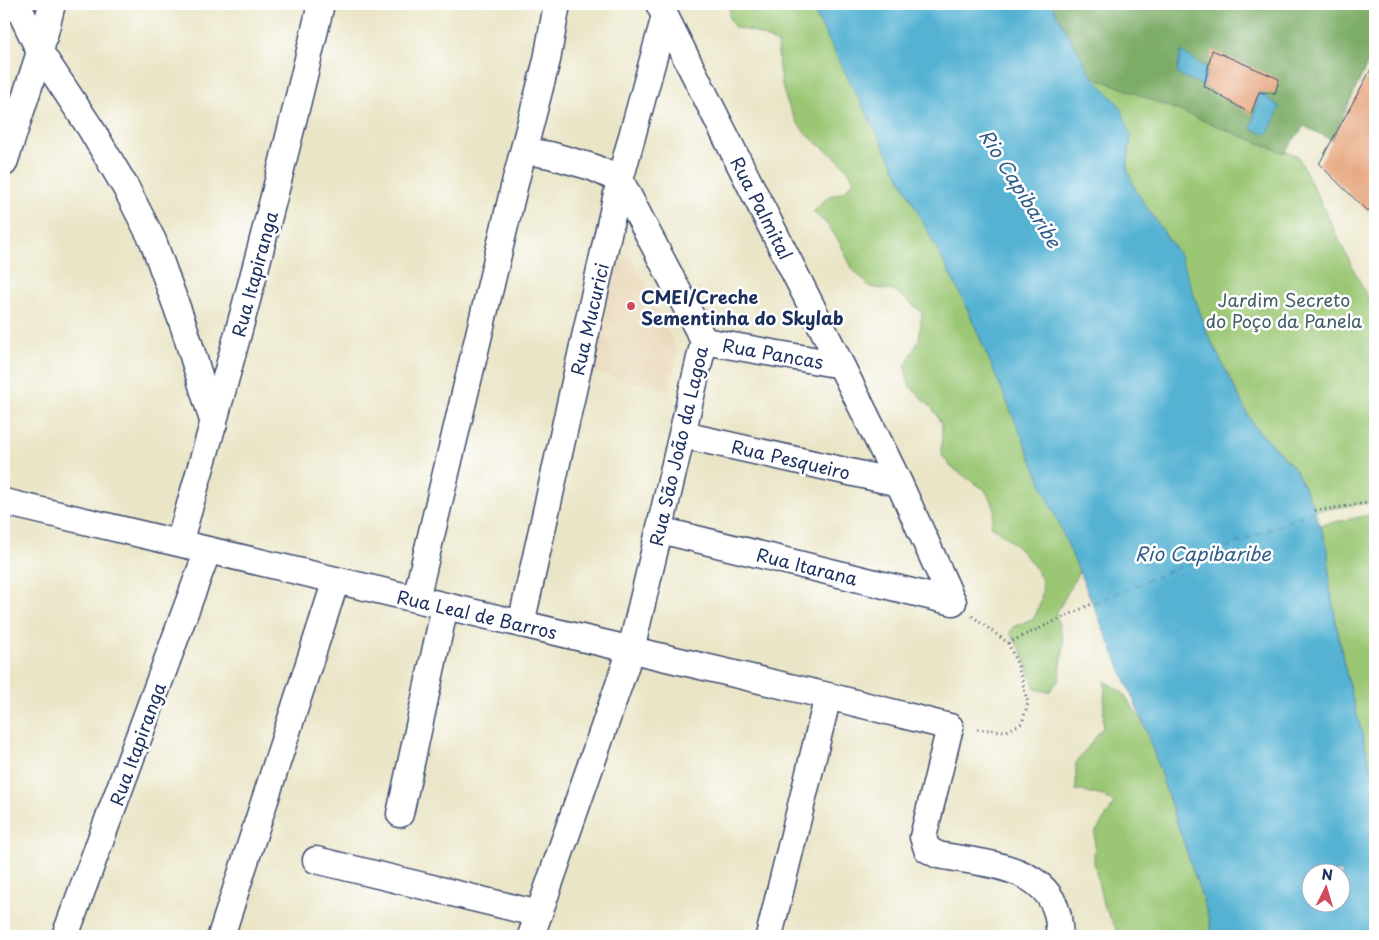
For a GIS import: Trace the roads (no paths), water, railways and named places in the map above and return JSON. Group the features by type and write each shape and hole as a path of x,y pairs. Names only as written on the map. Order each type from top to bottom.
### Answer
{"street":[{"path":"17,4 40,52 96,137 126,188 153,241 184,327 214,424"},
{"path":"4,163 40,52 52,4"},
{"name":"Rua Itapiranga","path":"179,543 214,424 289,144 321,4"},
{"path":"416,599 547,60 557,4"},
{"name":"Rua Mucurici","path":"521,624 620,180 662,10"},
{"name":"Rua Palmital","path":"662,10 841,365 899,483 953,602"},
{"path":"525,151 550,155 592,167 620,180"},
{"name":"Rua São João da Lagoa","path":"535,925 631,650 704,341 620,180"},
{"name":"Rua Pancas","path":"704,341 841,365"},
{"name":"Rua Pesqueiro","path":"683,435 899,483"},
{"name":"Rua Leal de Barros","path":"4,502 828,696 950,728 923,837 928,848 938,855 1015,871 1038,882 1057,912 1060,936"},
{"name":"Rua Itarana","path":"660,530 953,602"},
{"name":"Rua Itapiranga","path":"65,936 208,550"},
{"path":"221,936 336,580"},
{"path":"400,814 445,606"},
{"path":"769,936 828,696"},
{"path":"316,860 535,925"}],"water":[{"name":"Rio Capibaribe","path":"810,4 1051,4 1092,76 1120,106 1131,136 1127,169 1136,191 1180,256 1208,335 1253,425 1295,469 1315,510 1328,550 1330,588 1344,665 1375,783 1375,936 1213,936 1207,912 1144,724 964,301"},
{"path":"1181,51 1207,69 1204,86 1177,74"},
{"path":"1259,92 1280,107 1268,134 1251,129"}],"place":[{"name":"CMEI/Creche Sementinha do Skylab","path":"631,306"}],"park label":[{"name":"Jardim Secreto do Poço da Panela","path":"1284,309"}]}
